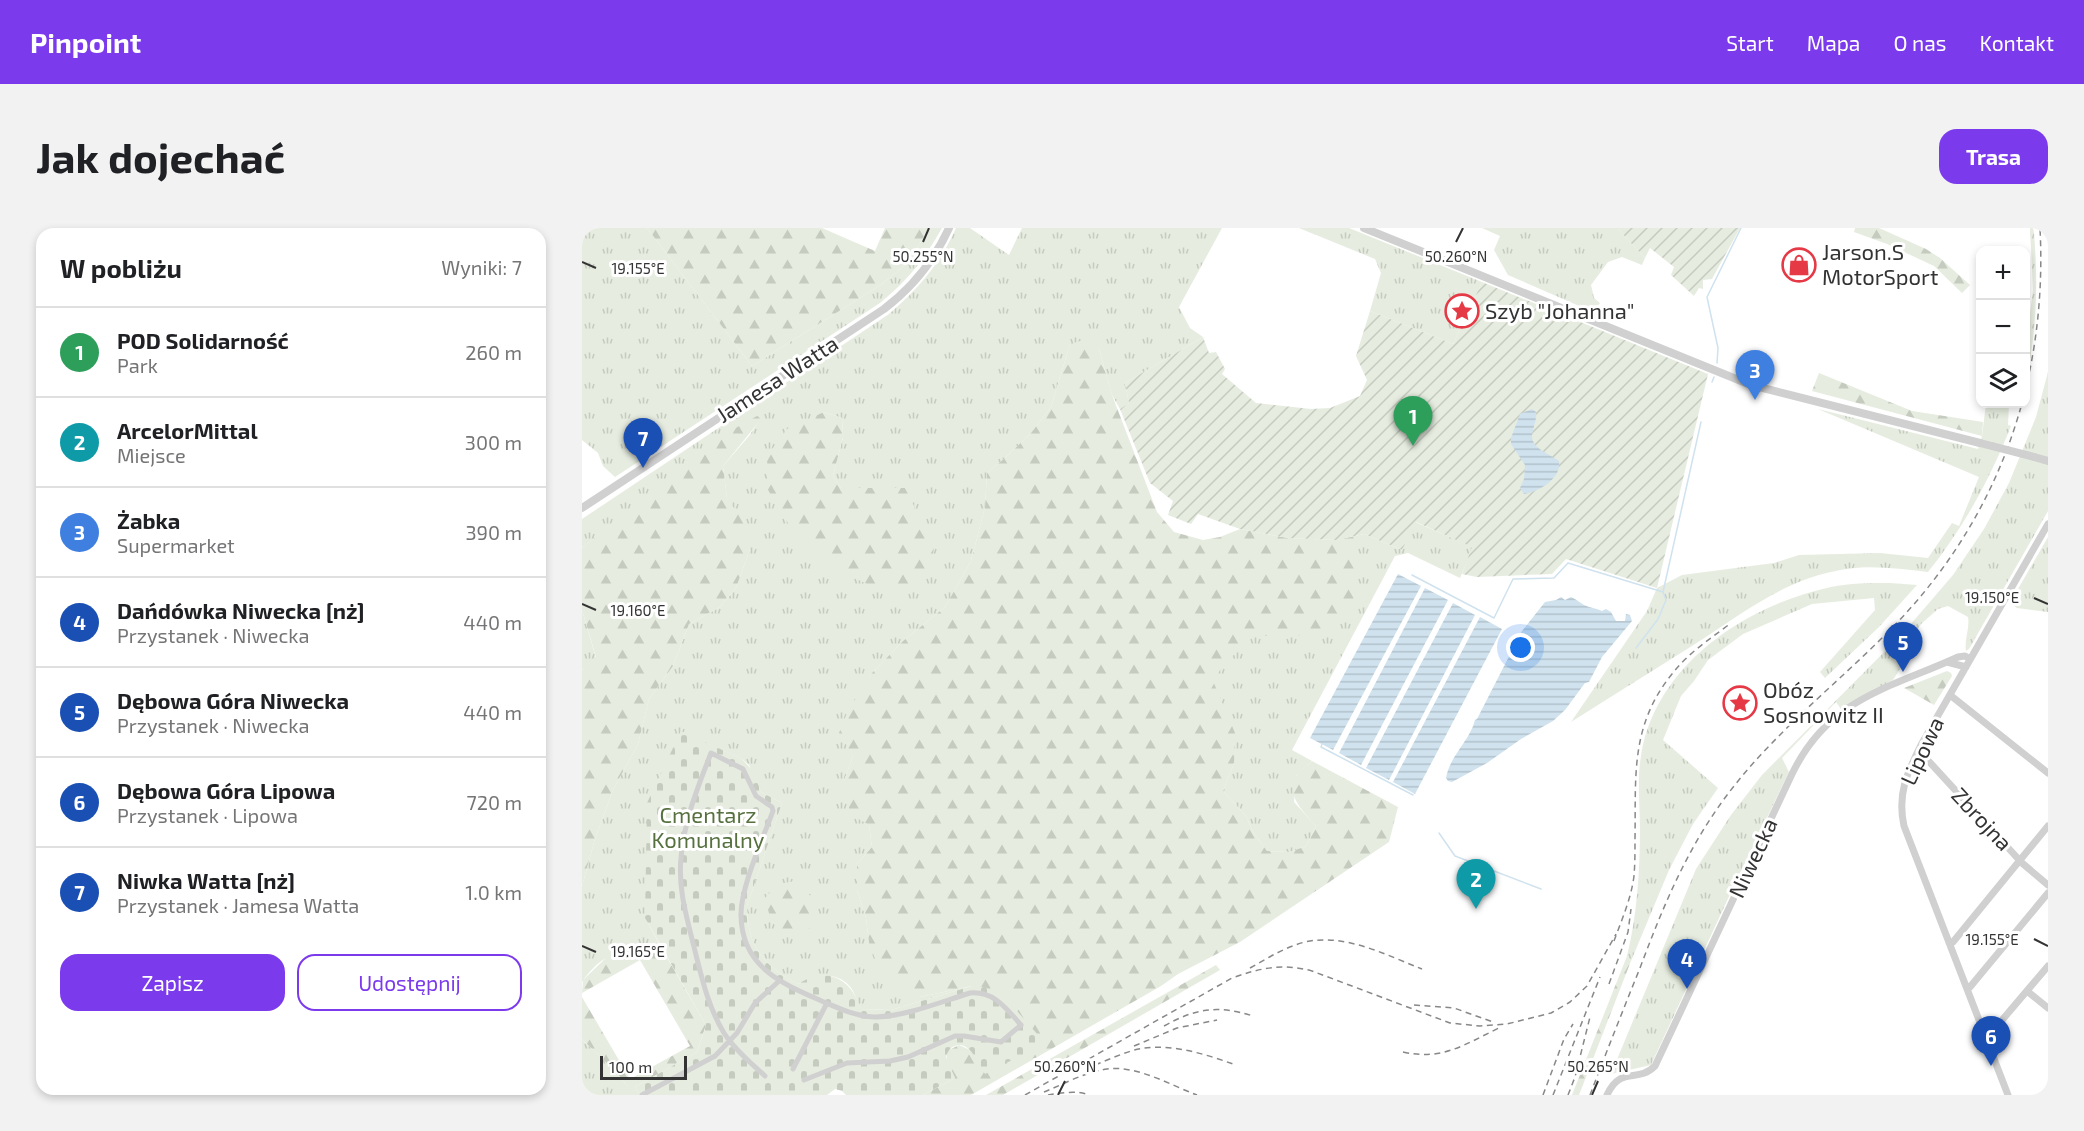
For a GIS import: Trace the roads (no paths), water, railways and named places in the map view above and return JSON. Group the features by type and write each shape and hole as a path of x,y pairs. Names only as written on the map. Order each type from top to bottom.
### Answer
{"street":[{"name":"Jamesa Watta","path":"582,508 890,304 907,290 930,263 949,228"},
{"path":"1364,228 1751,385 2048,461"},
{"name":"Lipowa","path":"2008,1095 1905,826 1901,810 1904,784 1918,752 2048,524"},
{"name":"Niwecka","path":"1607,1095 1617,1080 1648,1072 1655,1066 1792,774 1809,744 1833,718 1867,695 1958,657 1965,656 1970,659"},
{"path":"1947,662 1954,666 1965,667"},
{"path":"1954,666 1960,677"},
{"path":"1950,695 2048,773"},
{"name":"Zbrojna","path":"1918,752 2020,861 2048,885"},
{"path":"765,1076 730,1041 716,1018 704,989 681,888 681,857 687,820 711,753 743,769 756,796 772,807 773,811 743,895 741,915 745,938 760,965 779,981 855,1015 875,1017 904,1012 970,993 982,993 1001,1002 1021,1025 1001,1042 955,1036 908,1057 890,1061 846,1063 804,1080"},
{"path":"1949,943 1953,942 2048,826"},
{"path":"1967,989 2048,893"},
{"path":"1986,1039 2048,966"},
{"path":"642,1095 705,1062 730,1041 744,1023 755,1003 779,981"},
{"path":"2027,991 2048,1008"},
{"path":"793,1069 826,1003"}],"water":[{"path":"1532,409 1536,412 1533,440 1538,448 1559,461 1559,467 1548,483 1524,494 1520,488 1524,479 1525,465 1511,444 1511,438 1520,414"},
{"path":"1398,574 1421,586 1333,750 1310,738"},
{"path":"1425,588 1448,600 1361,765 1339,753"},
{"path":"1561,597 1565,600 1571,597 1584,605 1602,611 1606,609 1611,612 1616,621 1625,621 1626,614 1630,615 1632,621 1602,657 1589,682 1585,683 1565,710 1553,721 1521,739 1487,763 1452,782 1448,781 1446,778 1448,770 1469,735 1522,631 1545,602"},
{"path":"1453,603 1475,615 1389,780 1366,768"},
{"path":"1480,617 1502,629 1415,794 1393,782"}],"waterway":[{"path":"1717,363 1718,348 1707,297 1741,228"},
{"path":"1712,382 1714,377"},
{"path":"1636,648 1658,619 1666,600 1663,592 1701,422"},
{"path":"1412,575 1494,618 1513,579 1554,578 1568,563 1663,592"},
{"path":"1322,744 1321,747 1413,795"},
{"path":"1439,833 1455,856 1541,889"}],"railway":[{"path":"1590,1095 1665,906 1683,866 1717,809 1755,761 1776,739 1886,634 1925,592 1958,547 1985,499 2007,449 2024,396 2035,342 2040,286 2040,228"},
{"path":"1614,941 1633,884 1636,773 1642,732 1658,693 1678,666 1731,623"},
{"path":"1609,984 1628,932 1631,909"},
{"path":"1025,1095 1232,978 1272,968 1291,967 1312,971 1450,1023 1480,1026 1507,1024 1551,1013 1570,1002 1587,986 1616,934"},
{"path":"1250,968 1277,953 1305,942 1335,940 1365,947 1422,969"},
{"path":"1553,1095 1600,977"},
{"path":"1414,1005 1454,1008 1493,1022"},
{"path":"1164,1026 1186,1015 1207,1010 1229,1010 1253,1016"},
{"path":"1568,1095 1575,1077 1590,1017"},
{"path":"1134,1046 1177,1028 1217,1020"},
{"path":"1543,1095 1564,1039 1573,1024"},
{"path":"1403,1052 1442,1053 1499,1028"},
{"path":"1095,1065 1131,1051 1156,1047 1196,1052 1233,1064"},
{"path":"1044,1092 1091,1073 1118,1069 1142,1073 1197,1095"},
{"path":"1048,1095 1074,1092 1089,1095"}],"place":[{"name":"Jarson.S MotorSport","path":"1799,265"},
{"name":"Szyb \"Johanna\"","path":"1462,311"},
{"name":"Żabka","path":"1755,400"},
{"name":"POD Solidarność","path":"1413,446"},
{"name":"Niwka Watta [nż]","path":"643,468"},
{"name":"Dębowa Góra Niwecka","path":"1903,672"},
{"name":"Obóz Sosnowitz II","path":"1740,703"},
{"name":"ArcelorMittal","path":"1476,909"},
{"name":"Dańdówka Niwecka [nż]","path":"1687,989"},
{"name":"Dębowa Góra Lipowa","path":"1991,1066"}],"park label":[{"name":"Cmentarz Komunalny","path":"708,828"}]}
